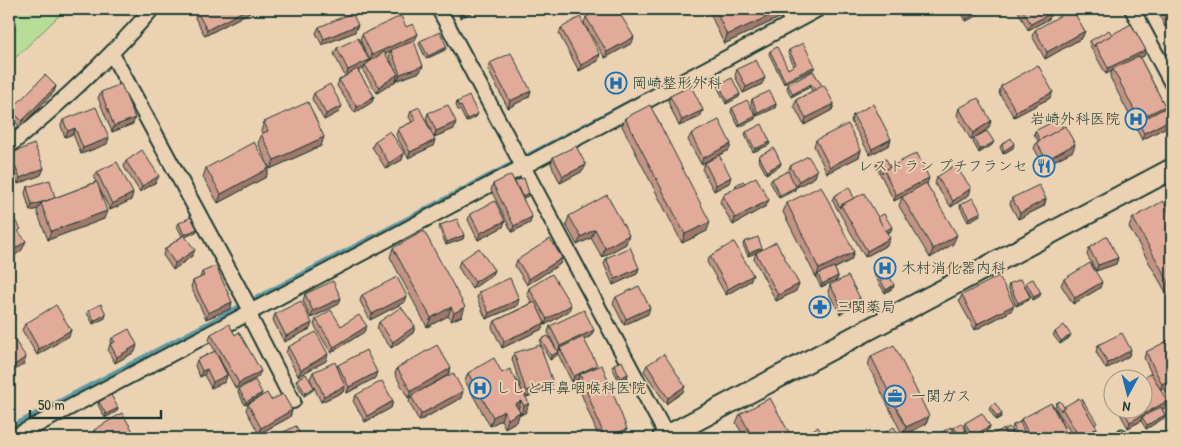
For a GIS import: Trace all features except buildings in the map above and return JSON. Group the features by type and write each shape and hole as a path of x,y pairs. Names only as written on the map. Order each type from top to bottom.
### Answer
{"street":[{"path":"9,146 54,108 112,54 152,9"},
{"path":"439,9 666,438 1172,169"},
{"path":"785,9 792,22"},
{"path":"12,438 818,9"},
{"path":"1132,9 1172,84"},
{"path":"112,54 249,307 249,313 292,401"}],"green space":[{"path":"9,9 66,9 9,62"}],"waterway":[{"path":"9,428 649,92"}],"place":[{"name":"岡崎整形外科","path":"616,83"},
{"name":"岩崎外科医院","path":"1136,119"},
{"name":"レストラン プチフランセ","path":"1044,166"},
{"name":"木村消化器内科","path":"885,268"},
{"name":"三関薬局","path":"820,307"},
{"name":"ししど耳鼻咽喉科医院","path":"480,388"},
{"name":"一関ガス","path":"895,396"}]}
